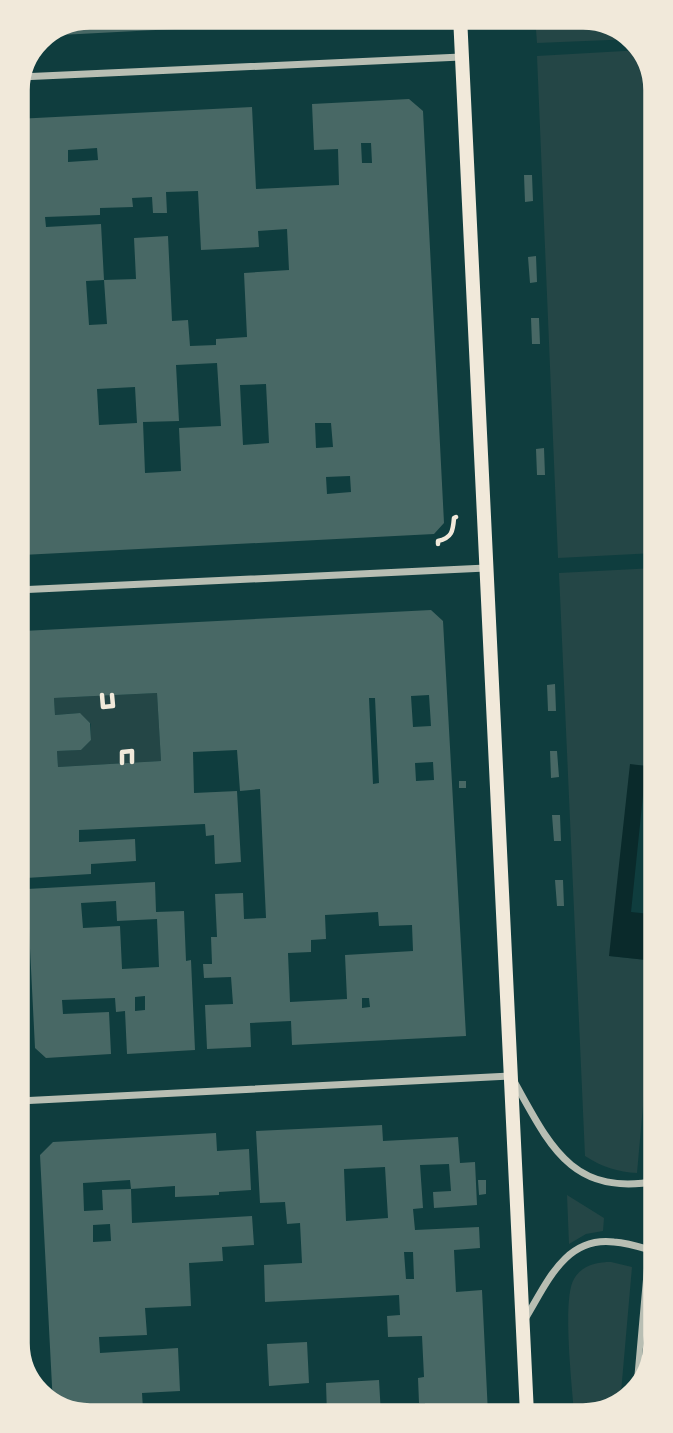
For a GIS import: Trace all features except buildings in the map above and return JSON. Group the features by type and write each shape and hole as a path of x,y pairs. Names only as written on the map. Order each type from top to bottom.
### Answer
{"main road":[{"path":"460,28 527,1405"}],"street":[{"path":"30,77 461,57"},
{"path":"28,590 486,568"},
{"path":"28,1101 511,1076 552,1145 575,1169 600,1182 645,1184"},
{"path":"523,1322 556,1268 583,1245 616,1242 645,1249"},
{"path":"638,1373 645,1292"}],"path":[{"path":"438,544 438,541 446,539 452,533 456,517"},
{"path":"102,695 103,707 113,706 112,695"},
{"path":"122,763 122,752 132,751 132,762"}],"shaded area":[{"path":"536,28 595,29 619,40 537,43"},
{"path":"631,51 639,62 644,78 645,554 558,558 537,56"},
{"path":"645,569 645,766 631,765 610,956 645,960 645,1084 637,1173 610,1168 585,1156 559,573"},
{"path":"157,693 161,761 58,767 57,751 81,750 91,740 91,724 79,713 55,715 54,698"},
{"path":"630,764 645,766 631,912 645,913 645,960 609,956"},
{"path":"567,1195 604,1218 603,1231 586,1234 569,1244"},
{"path":"611,1262 632,1267 621,1392 603,1402 573,1405 569,1343 570,1289 577,1274 595,1264"}]}
